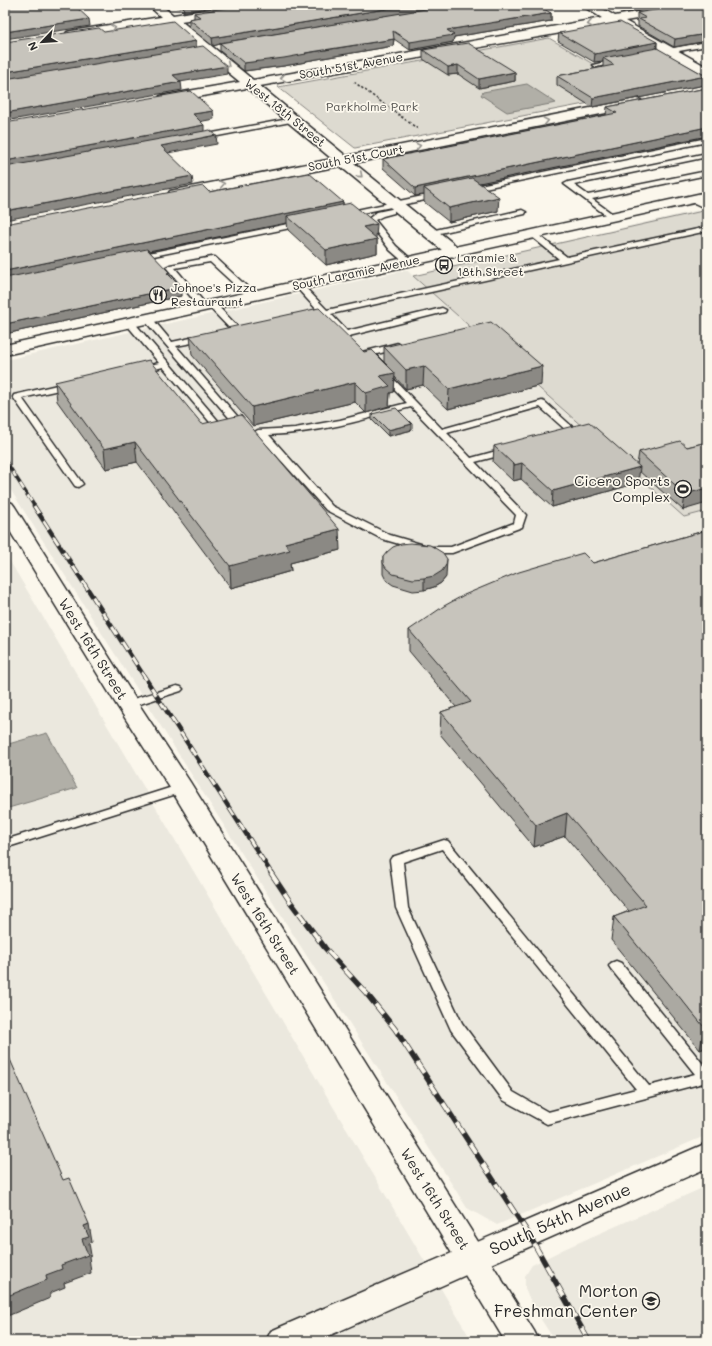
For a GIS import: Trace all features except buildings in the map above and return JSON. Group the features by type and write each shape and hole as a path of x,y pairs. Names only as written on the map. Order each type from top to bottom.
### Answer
{"street":[{"name":"West 18th Street","path":"154,5 454,252"},
{"path":"58,37 257,5"},
{"path":"588,5 707,72"},
{"name":"South 51st Avenue","path":"154,101 697,5"},
{"name":"South 51st Court","path":"162,196 652,100"},
{"name":"South Laramie Avenue","path":"5,350 299,286 403,257 454,252 611,217 702,201"},
{"name":"West 16th Street","path":"5,507 127,704 182,788 471,1258 524,1341"},
{"name":"South 54th Avenue","path":"282,1341 707,1155"}],"lane":[{"path":"654,54 707,44"},
{"path":"596,65 625,60"},
{"path":"191,139 294,120"},
{"path":"462,190 707,140"},
{"path":"611,217 568,184 707,155"},
{"path":"586,198 707,173"},
{"path":"338,216 398,206 446,194"},
{"path":"398,206 371,220 403,257"},
{"path":"431,233 522,212"},
{"path":"129,259 307,222"},
{"path":"311,316 707,229"},
{"path":"534,234 565,260"},
{"path":"237,331 208,306 170,267 212,259 252,296"},
{"path":"262,433 329,508 386,537 430,550 452,550 519,525 521,515 299,286"},
{"path":"345,334 442,310"},
{"path":"148,319 245,430 262,433 295,431 340,423 414,404"},
{"path":"130,323 222,432"},
{"path":"170,345 214,336"},
{"path":"365,354 409,344"},
{"path":"133,371 164,364"},
{"path":"78,484 17,396 79,383"},
{"path":"441,432 542,404 574,433 559,437"},
{"path":"469,461 514,449"},
{"path":"127,704 177,689"},
{"path":"5,844 182,788"},
{"path":"616,966 706,1078 647,1093 547,1118 508,1096 456,1026 402,908 396,860 444,844 647,1093"}],"path":[{"path":"350,79 420,130"}],"shaded area":[{"path":"527,84 556,103 507,112 481,95 483,92"},
{"path":"707,208 707,1135 497,1225 467,1208 5,481 5,360 407,270 413,276"},
{"path":"5,553 472,1341 5,1341"},
{"path":"47,733 77,788 5,809 5,745"},
{"name":"Morton Freshman Center","path":"707,1186 707,1341 555,1341 533,1307 525,1288 525,1276 532,1265 564,1249"}],"green space":[{"name":"Parkholme Park","path":"549,38 642,93 355,148 278,87"},
{"name":"Cicero Sports Complex","path":"707,210 707,511 684,517 413,276"}],"railway":[{"path":"5,460 35,507"},
{"path":"34,506 272,874"},
{"path":"271,873 325,948 366,993 395,1029 528,1233 589,1341"}],"place":[{"name":"Laramie & 18th Street","path":"444,265"},
{"name":"Johnoe's Pizza Restauraunt","path":"158,295"},
{"name":"Cicero Sports Complex","path":"683,489"},
{"name":"Morton Freshman Center","path":"651,1301"}]}
